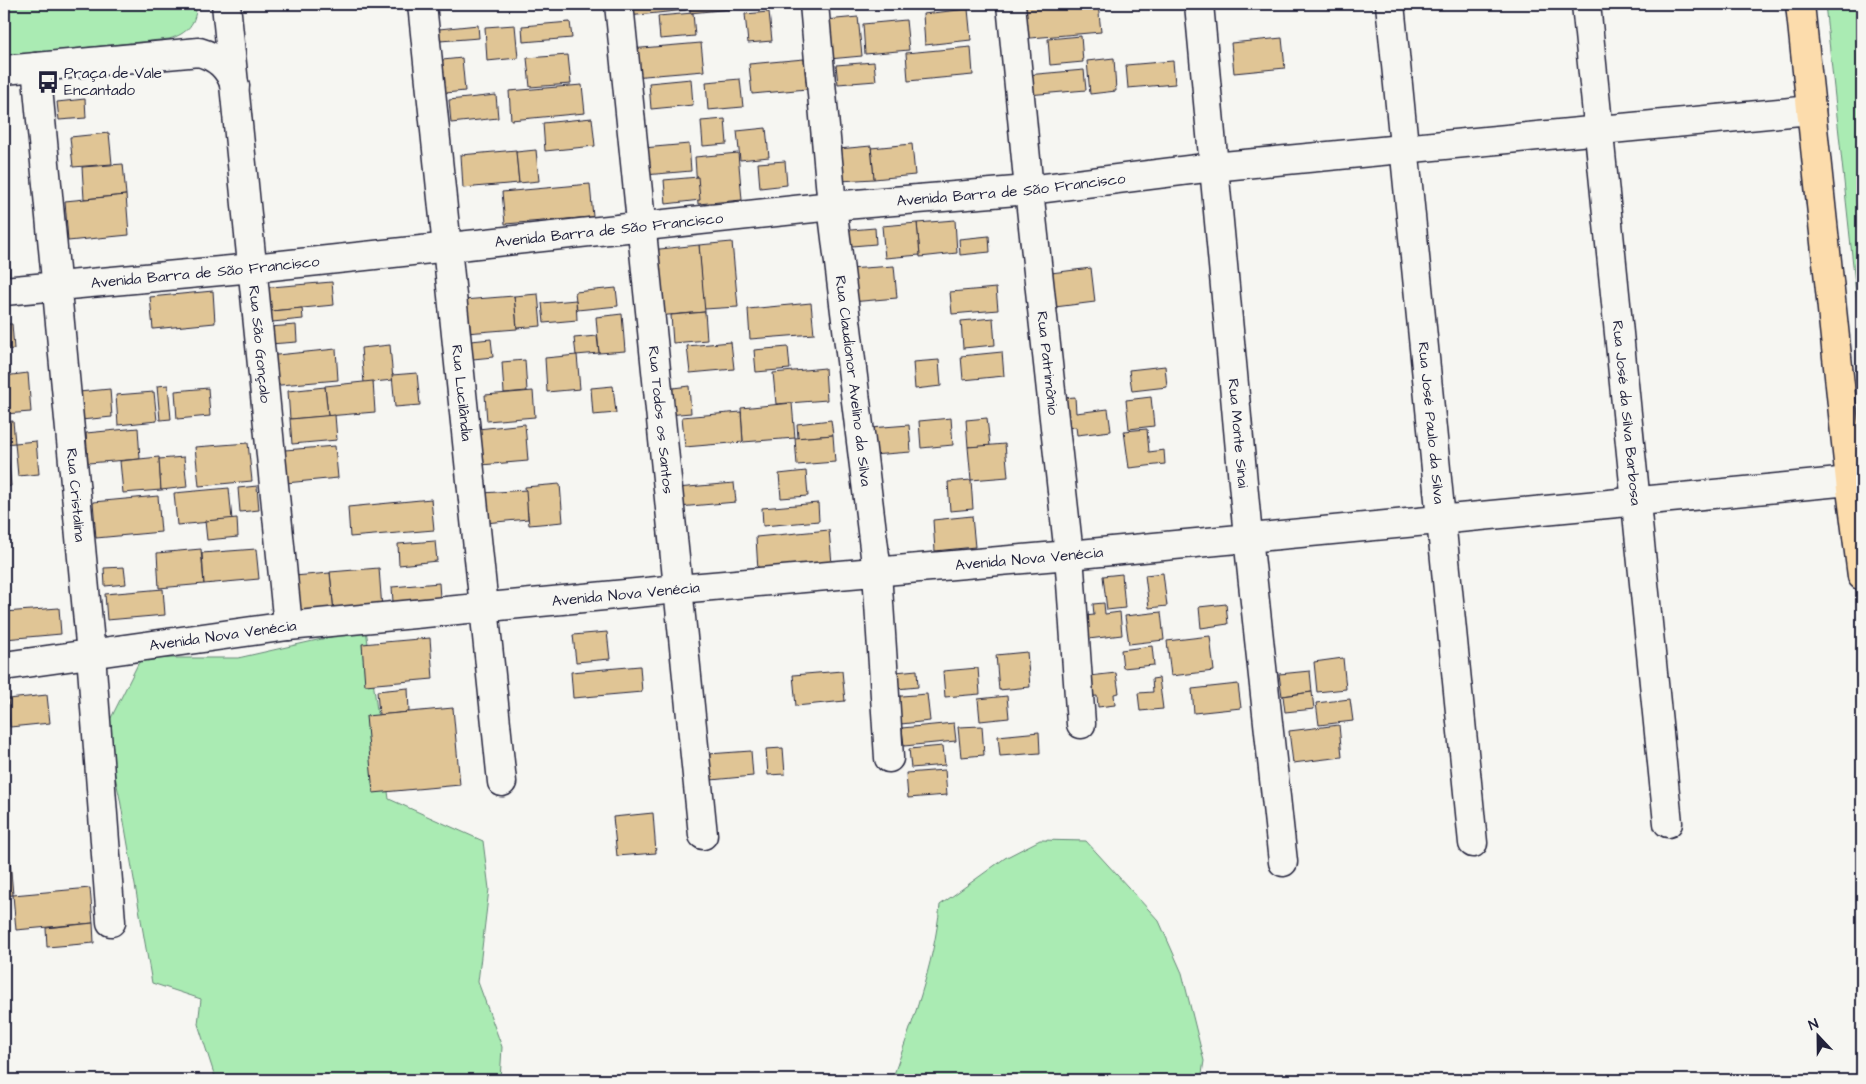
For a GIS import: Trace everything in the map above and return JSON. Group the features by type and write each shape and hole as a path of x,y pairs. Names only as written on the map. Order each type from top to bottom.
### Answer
{"main road":[{"path":"1800,4 1850,481 1862,576"}],"street":[{"path":"169,54 194,47 205,40 219,24 226,4"},
{"name":"Rua São Gonçalo","path":"226,4 288,626"},
{"name":"Rua Lucilândia","path":"422,4 502,782"},
{"name":"Rua Todos os Santos","path":"619,4 703,835"},
{"name":"Rua Claudionor Avelino da Silva","path":"814,4 832,206 877,572 889,758"},
{"name":"Rua Patrimônio","path":"1010,4 1028,190 1069,555 1081,724"},
{"name":"Rua Monte Sinai","path":"1199,4 1248,537 1283,862"},
{"name":"Rua José Paulo da Silva","path":"1390,4 1473,843"},
{"name":"Rua José da Silva Barbosa","path":"1586,4 1668,823"},
{"path":"4,70 199,52 213,57 230,73 236,91"},
{"name":"Rua Cristalina","path":"36,67 91,654 111,922"},
{"name":"Avenida Barra de São Francisco","path":"4,291 253,268 642,228 832,206 1028,190 1213,167 1811,110"},
{"name":"Avenida Nova Venécia","path":"4,666 288,626 1850,481"}],"green space":[{"path":"4,4 196,4 196,11 190,27 181,34 169,39 4,56"},
{"path":"1825,4 1862,4 1862,349"},
{"path":"366,629 389,799 483,841 489,889 478,982 502,1047 500,1080 216,1080 198,1024 201,999 152,983 120,799 105,730 141,658 238,658"},
{"path":"1040,840 1086,841 1159,921 1182,973 1204,1061 1201,1080 892,1080 927,972 933,950 940,905 1005,858"}],"building":[{"path":"627,4 685,4 686,10 628,16"},
{"path":"690,4 740,4 741,8 690,13"},
{"path":"1016,4 1098,4 1101,32 1019,39"},
{"path":"968,9 971,40 925,45 923,14"},
{"path":"769,12 772,41 748,43 745,14"},
{"path":"693,13 695,36 660,39 658,16"},
{"path":"858,17 862,56 829,59 826,20"},
{"path":"906,20 909,50 865,54 863,24"},
{"path":"570,22 572,38 523,42 522,26"},
{"path":"478,25 479,38 440,41 439,29"},
{"path":"515,25 518,58 487,61 485,27"},
{"path":"1081,36 1083,62 1050,65 1048,39"},
{"path":"1282,38 1285,68 1234,73 1231,43"},
{"path":"701,43 704,71 633,77 630,49"},
{"path":"971,47 973,75 908,81 906,53"},
{"path":"568,55 571,84 530,87 527,58"},
{"path":"462,58 465,91 436,94 433,61"},
{"path":"1114,58 1116,91 1090,94 1087,61"},
{"path":"804,59 807,89 752,94 749,64"},
{"path":"1173,61 1175,84 1128,88 1126,65"},
{"path":"874,62 876,81 838,84 836,65"},
{"path":"1084,70 1086,90 1028,95 1026,75"},
{"path":"691,79 693,105 651,109 649,83"},
{"path":"740,79 743,107 708,110 706,82"},
{"path":"582,85 585,113 511,120 509,91"},
{"path":"496,95 498,118 451,123 449,100"},
{"path":"85,99 86,118 59,120 57,102"},
{"path":"592,118 595,146 545,151 543,123"},
{"path":"725,119 727,144 703,146 701,121"},
{"path":"766,128 769,157 740,160 737,131"},
{"path":"109,133 112,164 73,167 70,137"},
{"path":"689,144 691,171 645,175 643,148"},
{"path":"912,144 915,175 874,179 871,148"},
{"path":"871,146 874,179 840,181 838,149"},
{"path":"516,150 519,183 463,188 461,155"},
{"path":"536,150 539,181 519,183 516,152"},
{"path":"738,153 742,200 698,204 695,157"},
{"path":"785,161 787,185 760,188 758,163"},
{"path":"123,164 126,195 84,199 82,167"},
{"path":"698,177 700,200 666,204 664,180"},
{"path":"590,184 593,217 505,224 502,192"},
{"path":"126,195 129,235 68,241 65,201"},
{"path":"955,220 957,253 920,257 917,223"},
{"path":"917,223 920,255 885,258 882,226"},
{"path":"875,228 876,244 840,247 839,231"},
{"path":"989,236 990,252 960,255 959,239"},
{"path":"4,240 7,240 8,255 4,256"},
{"path":"732,242 738,307 704,309 699,245"},
{"path":"699,245 705,312 656,316 650,250"},
{"path":"8,255 10,278 4,279 4,256"},
{"path":"894,266 897,298 851,302 848,269"},
{"path":"1091,268 1095,302 1055,307 1051,273"},
{"path":"332,282 334,305 261,312 259,288"},
{"path":"616,288 618,306 577,310 575,292"},
{"path":"996,288 998,310 952,314 950,292"},
{"path":"213,291 215,323 153,329 150,297"},
{"path":"538,294 541,326 517,328 514,296"},
{"path":"514,296 517,329 466,333 463,300"},
{"path":"576,300 577,320 544,323 542,303"},
{"path":"811,303 814,334 750,339 748,309"},
{"path":"302,308 303,319 262,323 261,312"},
{"path":"705,312 707,340 673,343 671,315"},
{"path":"622,314 625,351 599,353 596,317"},
{"path":"993,318 995,345 963,348 961,321"},
{"path":"4,324 12,324 14,349 4,350"},
{"path":"296,325 297,342 270,344 269,327"},
{"path":"597,336 599,353 576,355 574,338"},
{"path":"491,339 493,357 473,359 471,341"},
{"path":"731,342 734,369 690,373 687,346"},
{"path":"390,345 393,380 364,383 361,348"},
{"path":"788,347 790,369 756,372 754,350"},
{"path":"336,349 338,380 269,386 267,356"},
{"path":"1002,352 1004,376 963,380 961,356"},
{"path":"577,355 580,389 547,392 545,358"},
{"path":"525,360 527,391 504,393 502,362"},
{"path":"939,360 941,386 915,389 913,362"},
{"path":"1165,366 1167,387 1132,391 1129,370"},
{"path":"825,368 827,400 776,404 773,373"},
{"path":"28,373 31,412 4,414 4,376"},
{"path":"417,373 420,405 395,407 392,375"},
{"path":"373,381 375,412 328,416 325,386"},
{"path":"168,385 171,419 160,420 157,386"},
{"path":"613,386 616,413 593,415 591,388"},
{"path":"689,386 691,413 667,415 665,389"},
{"path":"325,387 328,416 290,419 288,391"},
{"path":"208,388 210,416 177,419 175,391"},
{"path":"110,389 112,417 81,420 79,392"},
{"path":"533,391 535,417 487,421 485,395"},
{"path":"154,392 157,421 118,425 116,395"},
{"path":"1075,397 1076,413 1108,409 1111,431 1077,435 1076,427 1066,428 1063,398"},
{"path":"1151,397 1154,426 1129,429 1126,400"},
{"path":"792,403 795,438 743,442 741,408"},
{"path":"741,412 743,442 685,447 682,417"},
{"path":"335,415 337,440 292,444 290,419"},
{"path":"951,418 953,445 921,448 919,421"},
{"path":"987,418 990,446 968,447 966,420"},
{"path":"831,420 833,435 798,438 797,424"},
{"path":"13,421 15,443 4,444 4,422"},
{"path":"525,424 528,461 481,465 478,429"},
{"path":"909,425 911,452 872,455 870,428"},
{"path":"138,428 140,459 88,463 86,433"},
{"path":"1147,429 1149,452 1164,450 1165,464 1129,468 1124,431"},
{"path":"833,435 835,462 797,465 795,438"},
{"path":"36,441 39,474 18,476 15,443"},
{"path":"248,443 252,481 199,486 195,447"},
{"path":"1005,444 1008,477 971,480 968,447"},
{"path":"335,446 338,478 275,484 272,451"},
{"path":"8,451 11,486 4,487 4,452"},
{"path":"159,457 161,490 123,493 120,461"},
{"path":"184,457 187,487 161,490 159,459"},
{"path":"806,471 808,496 781,498 779,474"},
{"path":"971,480 973,509 950,511 948,482"},
{"path":"734,483 736,502 679,507 677,488"},
{"path":"560,484 563,522 529,525 525,487"},
{"path":"257,486 259,510 240,512 238,488"},
{"path":"229,488 232,520 177,525 174,493"},
{"path":"526,490 528,519 485,523 483,493"},
{"path":"158,496 161,532 96,538 93,502"},
{"path":"431,499 434,530 350,537 348,507"},
{"path":"818,503 819,521 763,526 762,508"},
{"path":"972,516 975,547 935,551 933,520"},
{"path":"237,518 238,537 207,540 205,521"},
{"path":"829,530 832,564 758,571 756,537"},
{"path":"435,541 437,561 399,565 398,544"},
{"path":"201,549 204,584 159,588 157,553"},
{"path":"256,549 259,579 204,584 202,553"},
{"path":"124,567 126,584 105,586 104,568"},
{"path":"379,568 382,609 334,613 330,572"},
{"path":"330,573 334,613 298,617 294,576"},
{"path":"1163,573 1167,606 1149,608 1145,575"},
{"path":"1122,574 1125,608 1107,610 1103,576"},
{"path":"439,583 440,598 393,602 392,587"},
{"path":"163,589 165,615 107,620 105,594"},
{"path":"1104,603 1105,614 1120,612 1122,635 1080,640 1077,617 1094,615 1093,604"},
{"path":"1226,604 1228,624 1201,628 1199,607"},
{"path":"59,608 61,634 5,639 4,612"},
{"path":"1161,612 1164,640 1129,644 1125,616"},
{"path":"607,632 610,659 576,662 573,635"},
{"path":"1210,636 1214,671 1171,676 1167,641"},
{"path":"430,638 433,679 365,685 362,644"},
{"path":"1152,646 1154,665 1123,668 1121,650"},
{"path":"1027,652 1030,687 999,690 996,655"},
{"path":"1343,658 1346,689 1317,692 1314,662"},
{"path":"640,666 642,692 573,698 571,672"},
{"path":"978,668 980,694 945,697 943,671"},
{"path":"917,670 918,687 886,690 885,673"},
{"path":"842,671 845,701 796,706 793,675"},
{"path":"1310,671 1312,692 1282,696 1279,674"},
{"path":"1116,673 1119,693 1114,694 1115,705 1098,707 1097,696 1083,697 1081,677"},
{"path":"1159,678 1163,709 1140,711 1138,693 1153,692 1152,679"},
{"path":"1238,684 1241,708 1194,713 1192,689"},
{"path":"408,688 409,712 379,715 377,691"},
{"path":"1312,692 1314,709 1285,712 1283,696"},
{"path":"927,694 930,721 891,725 889,697"},
{"path":"47,695 50,723 10,727 8,699"},
{"path":"1007,696 1009,718 980,721 978,699"},
{"path":"1350,699 1353,721 1319,725 1316,703"},
{"path":"453,708 460,785 373,793 366,716"},
{"path":"954,723 956,741 904,746 902,728"},
{"path":"1339,725 1342,757 1293,763 1289,731"},
{"path":"982,726 984,755 961,757 958,727"},
{"path":"1039,732 1040,753 1000,756 998,736"},
{"path":"943,746 945,765 911,768 909,749"},
{"path":"783,748 785,774 768,775 766,749"},
{"path":"751,751 753,776 711,780 708,754"},
{"path":"945,770 947,795 908,798 906,773"},
{"path":"653,813 656,853 617,856 613,817"},
{"path":"10,860 13,895 4,896 4,861"},
{"path":"90,888 93,923 16,930 13,895"},
{"path":"93,923 94,943 47,947 46,928"}],"place":[{"name":"Praça de Vale Encantado","path":"48,82"}]}
